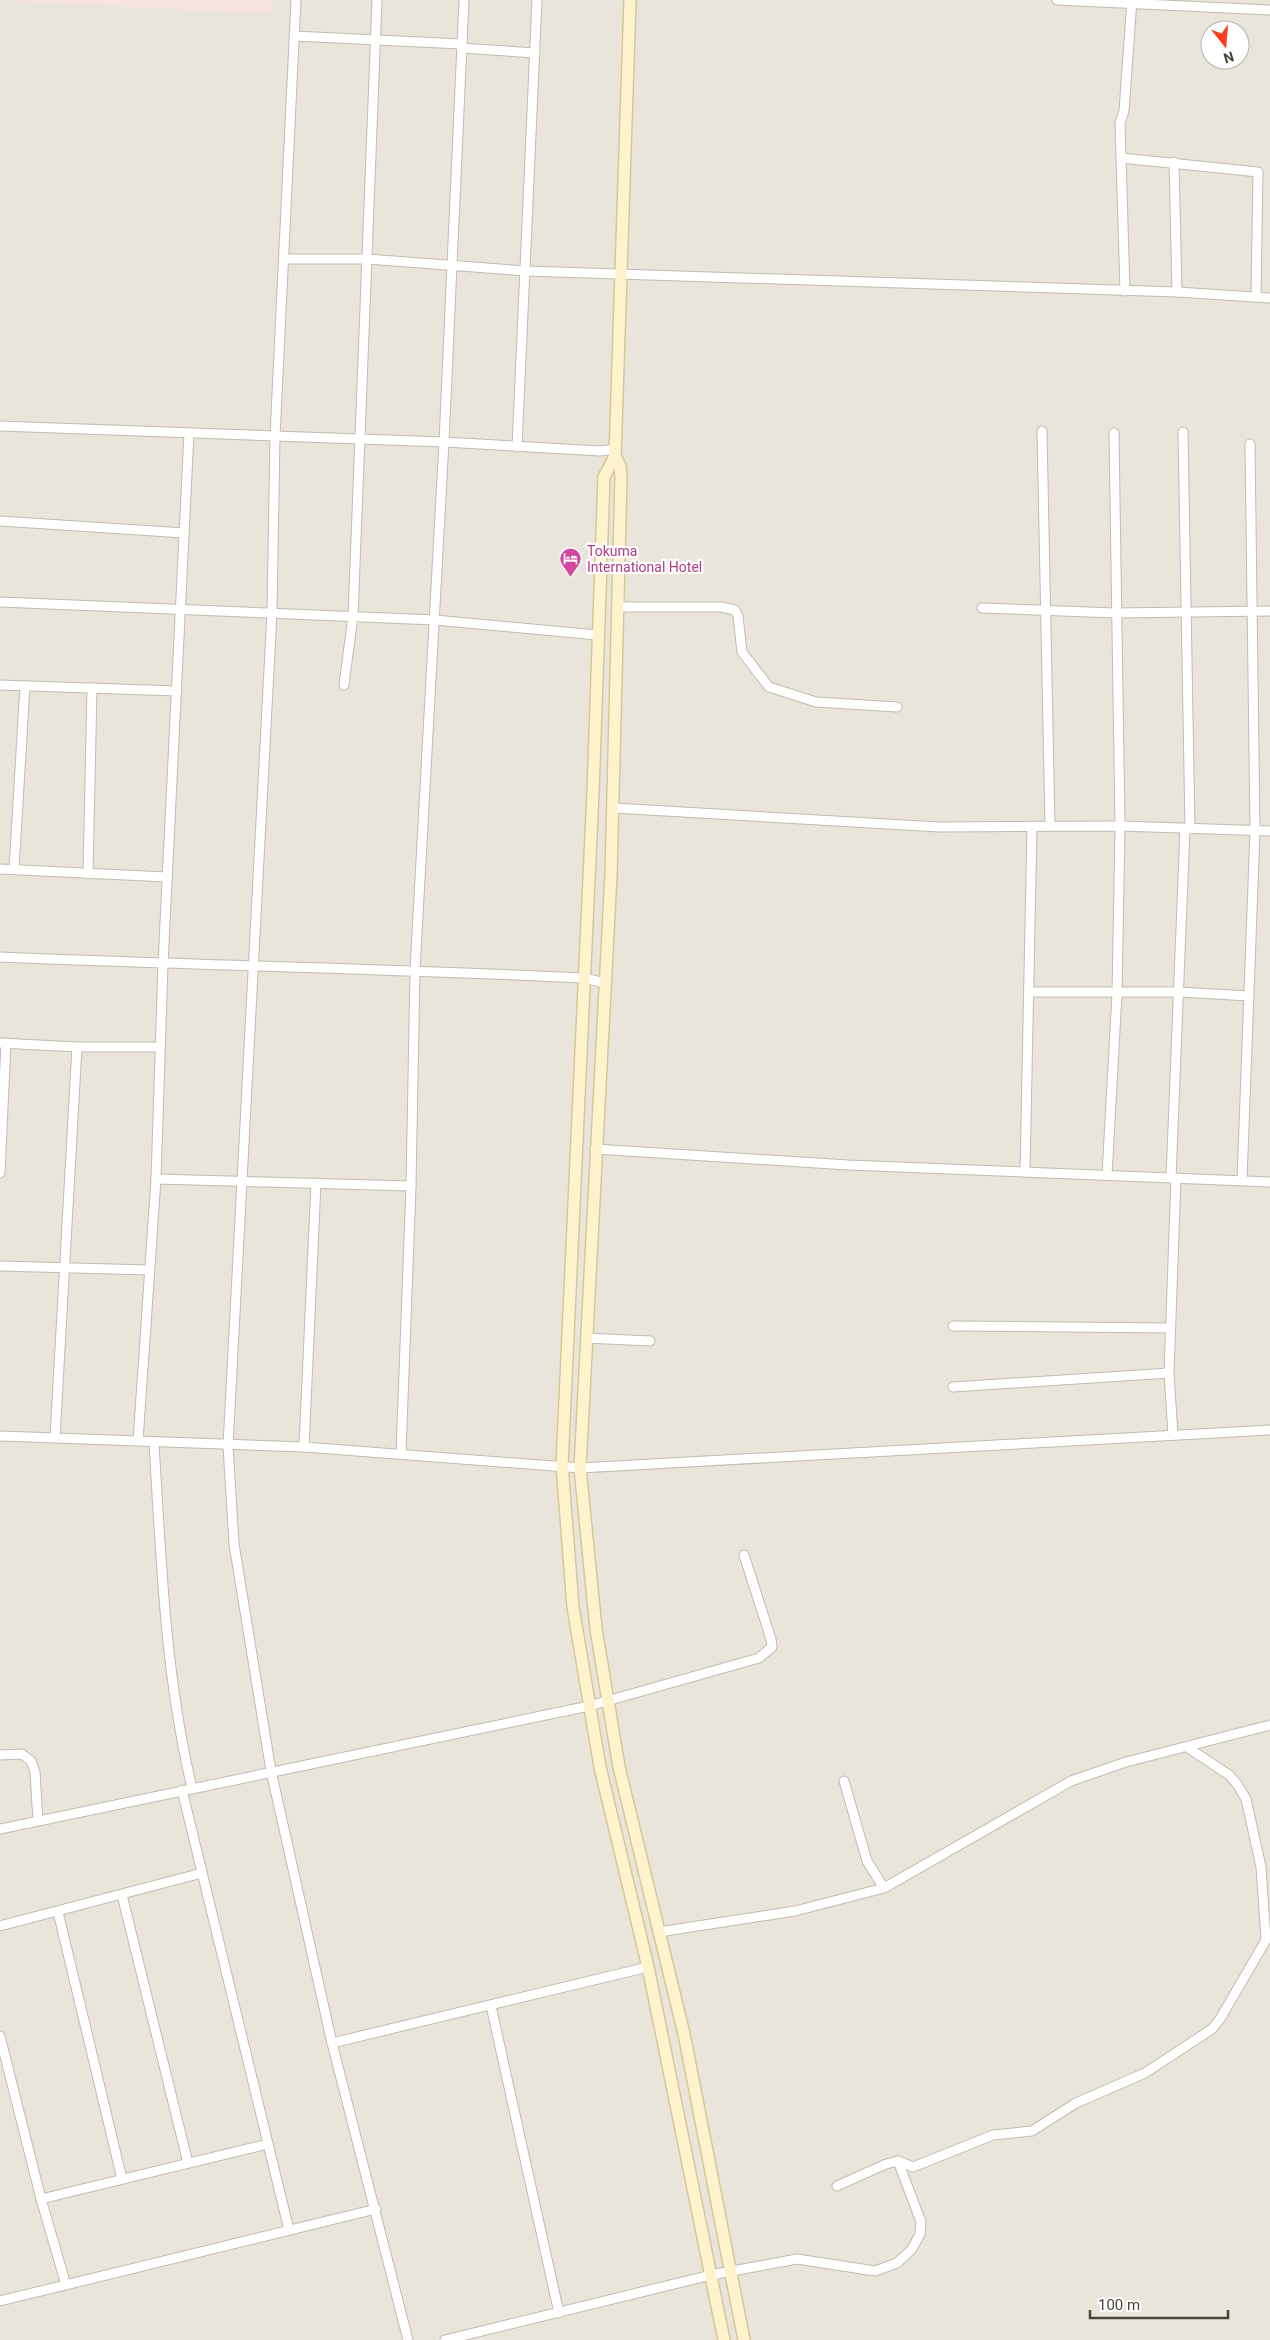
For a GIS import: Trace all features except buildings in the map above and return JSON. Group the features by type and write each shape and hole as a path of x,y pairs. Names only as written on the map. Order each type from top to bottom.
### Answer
{"main road":[{"path":"630,0 615,453 620,466 621,477 616,607 614,808 580,1468 596,1629 619,1768 684,2034 744,2340"},
{"path":"615,453 604,477 562,1466 573,1607 600,1767 648,1967 724,2340"}],"street":[{"path":"296,0 275,436 272,613 228,1446 234,1544 271,1771 332,2043 408,2340"},
{"path":"344,685 353,616 377,0"},
{"path":"401,1453 411,1186 415,970 444,442 464,0"},
{"path":"517,447 537,0"},
{"path":"1057,0 1267,6"},
{"path":"1125,291 1120,123 1124,111 1132,2"},
{"path":"294,36 461,46 535,53"},
{"path":"1121,158 1258,172 1256,297"},
{"path":"1174,162 1177,292"},
{"path":"284,259 367,259 526,271 1177,292 1270,298"},
{"path":"0,426 444,442 615,453"},
{"path":"1042,431 1050,826"},
{"path":"1173,1436 1169,1373 1173,1178 1179,992 1188,829 1183,432"},
{"path":"138,1441 156,1179 163,964 188,433"},
{"path":"1106,1175 1117,994 1120,826 1115,613 1114,434"},
{"path":"1242,1180 1255,831 1250,444"},
{"path":"0,520 184,533"},
{"path":"0,602 435,620 597,635"},
{"path":"616,607 721,607 735,610 738,616 742,652 769,687 816,702 897,707"},
{"path":"982,608 1115,613 1270,611"},
{"path":"0,686 177,691"},
{"path":"14,869 25,686"},
{"path":"88,874 92,688"},
{"path":"614,808 939,827 1120,826 1270,831"},
{"path":"1025,1172 1032,826"},
{"path":"0,869 167,877"},
{"path":"0,957 252,968 415,970 584,978 605,984"},
{"path":"1029,992 1117,994 1179,992 1249,996"},
{"path":"0,1173 3,1043 78,1047 160,1047"},
{"path":"55,1437 78,1047"},
{"path":"595,1149 848,1165 1270,1182"},
{"path":"156,1179 411,1186"},
{"path":"304,1447 316,1184"},
{"path":"0,1266 149,1270"},
{"path":"953,1326 1170,1328"},
{"path":"586,1338 650,1341"},
{"path":"953,1387 1169,1373"},
{"path":"0,1436 228,1446 304,1447 580,1468 1270,1430"},
{"path":"154,1443 169,1658 184,1754 192,1788"},
{"path":"0,1829 589,1706 759,1658 766,1654 772,1646 771,1639 744,1555"},
{"path":"659,1932 795,1911 884,1888 1071,1781 1126,1762 1270,1725"},
{"path":"836,2186 886,2164 898,2161 913,2167 993,2135 1032,2131 1076,2103 1145,2072 1212,2029 1220,2019 1266,1940 1261,1867 1246,1799 1237,1784 1229,1775 1187,1747"},
{"path":"0,1755 22,1754 32,1761 35,1772 38,1821"},
{"path":"844,1780 867,1861 884,1888"},
{"path":"182,1790 289,2230"},
{"path":"0,1926 202,1873"},
{"path":"122,1895 188,2164"},
{"path":"58,1912 122,2179"},
{"path":"332,2043 648,1967"},
{"path":"490,2006 559,2313"},
{"path":"0,2036 41,2199 66,2285"},
{"path":"41,2199 268,2144"},
{"path":"445,2340 711,2275 797,2259 875,2271 898,2263 912,2249 920,2234 921,2222 898,2161"},
{"path":"0,2301 376,2209"}],"shaded area":[{"path":"0,0 1270,0 1270,2340 0,2340"},
{"path":"0,0 272,0 271,14"}],"place":[{"name":"Tokuma International Hotel","path":"571,578"}]}
